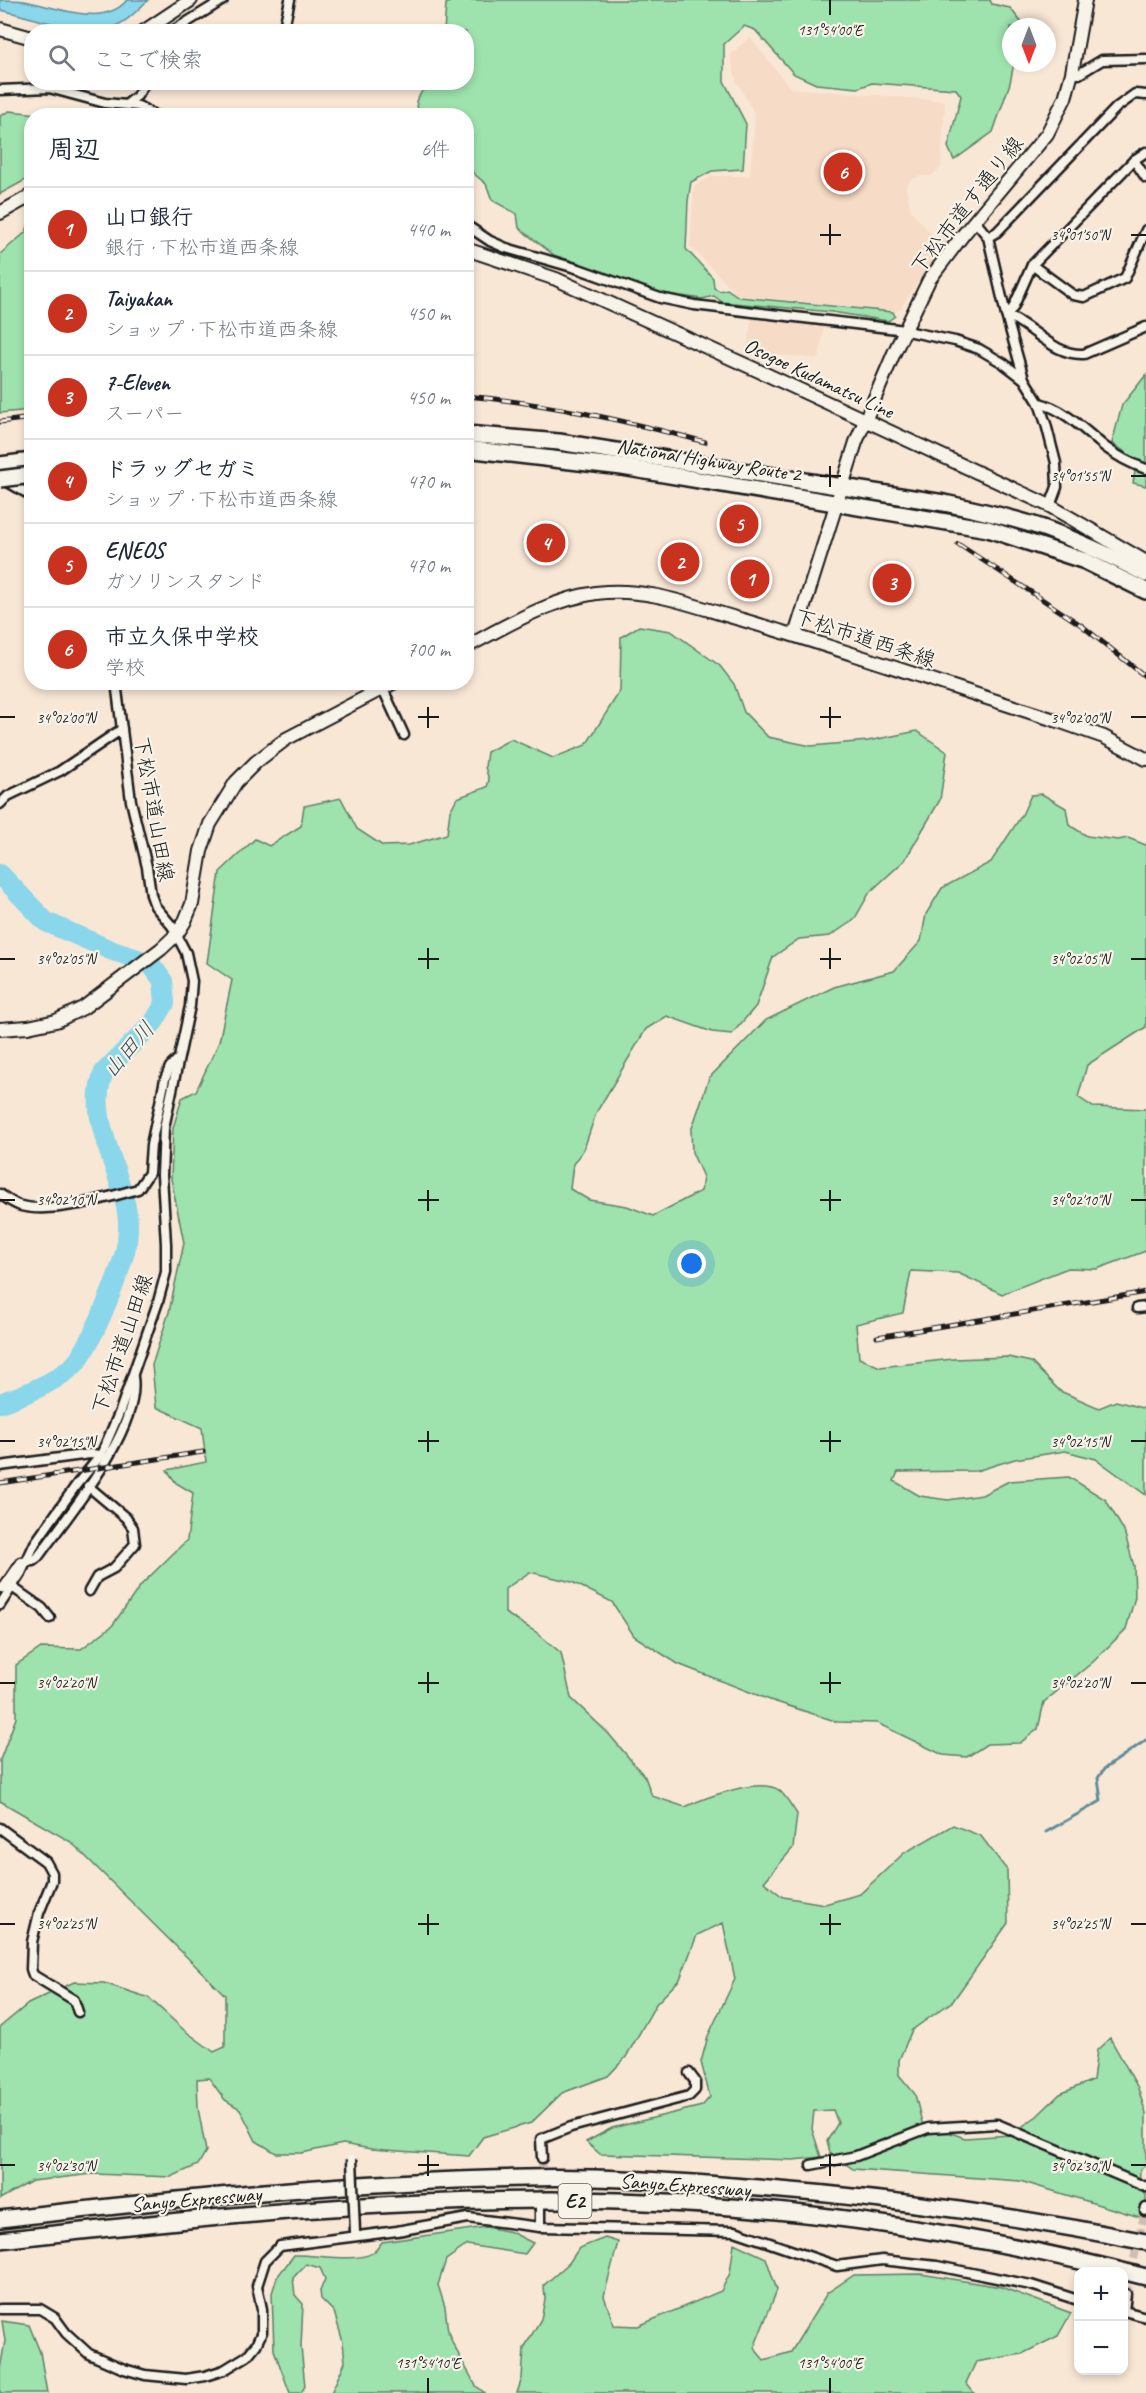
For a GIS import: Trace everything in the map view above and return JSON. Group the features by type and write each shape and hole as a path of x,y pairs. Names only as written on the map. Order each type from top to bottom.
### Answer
{"highway":[{"name":"National Highway Route 2","path":"474,435 559,442 944,503 994,514 1044,529 1089,546 1146,574"},
{"name":"National Highway Route 2","path":"474,450 622,467 988,529 1085,561 1146,591"},
{"path":"0,465 24,462"},
{"path":"0,477 24,476"},
{"name":"Sanyo Expressway","path":"0,2219 340,2186 528,2178 612,2179 738,2186 900,2201 993,2213 1146,2242"},
{"name":"Sanyo Expressway","path":"0,2240 231,2216 354,2208 527,2200 619,2201 714,2206 898,2227 988,2241 1146,2277"}],"street":[{"path":"155,24 191,0"},
{"path":"184,24 223,0"},
{"path":"285,24 290,0"},
{"name":"下松市道す通り線","path":"795,635 865,421 905,330 929,280 1047,134 1065,98 1072,73 1085,0"},
{"path":"0,29 24,36"},
{"path":"1072,73 1079,74 1102,60 1146,59"},
{"path":"0,90 24,89"},
{"path":"56,90 97,102 127,104 142,108"},
{"path":"127,104 140,90"},
{"path":"988,237 997,232 1117,107 1135,94 1146,95"},
{"path":"1006,315 1013,308 1032,265 1134,160 1146,152"},
{"path":"1134,160 1146,178"},
{"path":"0,213 24,200"},
{"path":"975,221 988,237 1024,379 1039,403 1056,463 1057,487 1050,506"},
{"path":"474,230 506,248 579,269 660,298 694,305 905,330 955,341 1004,363 1024,379"},
{"path":"1032,265 1073,296 1084,297 1125,278 1146,230"},
{"name":"Osogoe Kudamatsu Line","path":"474,252 556,279 1050,506 1146,562"},
{"path":"1006,315 1061,351 1074,355 1084,354 1146,327"},
{"path":"1039,403 1054,409 1082,427 1133,465 1146,469"},
{"path":"0,477 24,491"},
{"name":"下松市道西条線","path":"474,642 545,607 575,597 598,592 630,591 654,594 795,635 1104,737 1146,759"},
{"name":"下松市道山田線","path":"2,1601 35,1543 77,1484 101,1455 120,1411 158,1302 166,1272 162,1156 164,1128 190,1006 192,981 190,962 177,934 167,918 155,906 151,895 147,867 131,801 117,690"},
{"path":"0,1029 28,1028 56,1021 83,1008 161,949 177,934 192,904 201,851 210,824 236,782 256,762 286,739 381,690"},
{"path":"383,690 404,735"},
{"path":"0,804 8,796 60,771 122,729"},
{"path":"0,1194 22,1206 49,1208 115,1196 138,1189 148,1173 151,1145 165,1079 170,1067 178,1058"},
{"path":"0,1588 3,1588 21,1562 33,1561 38,1557 121,1436 132,1393 132,1373"},
{"path":"0,1466 90,1454 101,1455"},
{"path":"88,1486 126,1518 133,1528 135,1544 114,1568 97,1577 89,1591"},
{"path":"12,1587 42,1608 50,1618"},
{"path":"0,1828 46,1862 52,1873 52,1881 39,1913 32,1942 31,1969 33,1975 74,2000 78,2012"},
{"path":"542,2158 541,2139 571,2127 689,2096 695,2090 695,2081 689,2073"},
{"path":"811,2165 856,2156 928,2128 997,2124 1146,2187"},
{"path":"352,2159 356,2234"},
{"path":"540,2209 540,2227"},
{"path":"0,2309 40,2309 55,2318 66,2333 88,2354 124,2369 154,2376 186,2379 205,2376 224,2370 248,2355 256,2345 262,2332 262,2309 257,2286 265,2261 280,2246 468,2218 485,2218 540,2227 735,2231 837,2266 882,2260 937,2266 1031,2285 1074,2299"},
{"path":"1128,2311 1146,2317"}],"shaded area":[{"path":"750,37 790,88 945,101 941,168 931,176 920,176 911,180 906,187 911,211 934,237 953,235 897,311 738,295 690,246 694,186 713,176 750,176 755,115 736,80 730,55"},
{"path":"752,317 824,325 819,359 746,351"}],"green space":[{"path":"453,0 990,0 992,4 1010,8 1018,18 1002,18 1002,72 1012,72 993,132 954,160 948,147 961,96 956,89 872,83 858,88 816,84 794,74 755,30 744,26 724,44 724,81 746,124 743,169 712,171 691,182 686,249 713,278 714,288 720,291 727,289 739,297 893,312 895,316 888,321 832,312 722,302 714,296 702,299 662,293 554,255 519,228 517,214 492,200 486,184 474,174 474,108 418,108 416,101 423,90 474,90 474,24 445,24 446,4"},
{"path":"9,111 24,112 24,181 0,194 0,116"},
{"path":"24,234 24,411 0,413 0,254"},
{"path":"1146,375 1146,486 1133,483 1137,460 1112,443 1122,405"},
{"path":"639,626 671,631 720,666 734,684 744,712 768,737 811,746 868,741 917,731 947,752 940,800 905,860 870,892 854,920 830,936 799,939 773,957 756,1006 732,1034 712,1032 667,1016 646,1029 596,1113 584,1149 573,1164 570,1189 589,1200 627,1206 653,1216 701,1191 703,1177 692,1152 691,1131 709,1078 766,1020 834,987 894,971 921,941 926,914 942,888 991,862 1022,815 1031,795 1042,794 1066,808 1069,825 1087,836 1118,840 1128,838 1146,845 1146,1027 1087,1065 1078,1097 1093,1107 1146,1109 1146,1251 1097,1269 1068,1268 1002,1294 958,1273 911,1271 903,1313 856,1324 859,1358 880,1367 953,1359 1008,1357 1031,1362 1060,1391 1099,1408 1116,1401 1146,1409 1146,1495 1096,1459 1065,1451 1015,1459 976,1471 898,1472 894,1481 920,1496 948,1500 982,1495 1009,1481 1069,1477 1106,1500 1124,1531 1134,1566 1135,1597 1126,1629 1093,1662 1044,1702 1038,1729 1020,1743 987,1744 967,1757 943,1755 877,1723 838,1722 770,1700 678,1664 634,1636 612,1602 572,1582 530,1572 505,1589 505,1613 536,1632 561,1653 571,1698 608,1733 645,1777 652,1796 685,1807 718,1794 747,1787 771,1787 782,1793 797,1814 793,1848 764,1882 783,1897 825,1904 860,1894 904,1853 953,1825 981,1836 1007,1870 1008,1923 953,2001 912,2030 899,2060 899,2075 915,2094 922,2123 965,2138 1010,2135 1037,2116 1060,2094 1093,2080 1097,2050 1110,2038 1138,2088 1146,2114 1146,2165 1140,2170 1139,2191 1146,2194 1146,2219 1020,2181 853,2169 830,2153 827,2141 838,2123 833,2110 814,2111 812,2129 821,2157 793,2160 600,2154 586,2142 612,2128 702,2106 710,2097 701,2062 708,2036 735,1979 723,1923 697,1935 680,1979 656,2004 626,2057 608,2076 562,2093 531,2123 483,2137 469,2156 371,2149 343,2144 302,2153 276,2153 256,2141 240,2109 225,2100 209,2078 197,2079 198,2108 206,2151 198,2165 171,2177 93,2174 32,2181 0,2199 0,2027 28,2004 74,1982 104,1983 149,1998 184,2030 214,2052 225,2047 225,1995 71,1842 0,1801 0,1760 16,1718 16,1665 41,1648 81,1649 112,1626 141,1585 187,1540 193,1493 176,1483 167,1470 206,1462 202,1428 156,1407 152,1365 169,1312 184,1243 171,1179 173,1128 182,1098 196,1091 219,1042 232,980 207,963 220,872 255,839 269,846 301,826 304,806 341,798 357,829 383,846 409,845 447,834 450,811 457,798 487,787 489,780 485,767 487,752 511,739 553,758 586,745 620,691 621,637"},
{"path":"486,2227 511,2232 533,2243 525,2254 467,2245 446,2260 438,2285 445,2307 448,2332 454,2346 476,2386 485,2393 331,2393 345,2362 343,2342 334,2312 321,2299 320,2291 325,2279 320,2268 306,2264 293,2278 295,2295 303,2304 301,2347 305,2386 301,2393 290,2393 274,2350 272,2293 277,2277 294,2255 365,2256 372,2253 382,2242"},
{"path":"605,2238 618,2242 604,2296 614,2325 638,2326 721,2291 730,2273 734,2243 766,2258 777,2290 754,2348 764,2360 791,2352 827,2293 854,2275 921,2274 1001,2287 1071,2313 1058,2336 1022,2354 976,2362 966,2383 974,2393 517,2393 522,2378 524,2348 541,2319 545,2300 544,2285 569,2263 579,2248"},
{"path":"2,2321 29,2325 40,2352 47,2393 0,2393 0,2369 5,2341"}],"water":[{"path":"0,0 24,1 64,11 92,14 117,9 127,0 148,0 120,24 55,24 0,10"}],"waterway":[{"name":"山田川","path":"0,874 46,922 113,951 150,963 163,981 165,1003 154,1022 104,1072 99,1089 101,1124 128,1216 125,1253 105,1307 88,1343 73,1366 48,1383 0,1403"},
{"path":"1046,1832 1101,1801 1098,1778 1104,1769 1146,1740"}],"tunnel":[{"path":"541,2203 542,2158"},
{"path":"1128,2285 1145,2211"}],"railway":[{"path":"474,397 527,403 587,414 705,442"},
{"path":"0,422 24,419"},
{"path":"958,544 1081,625 1146,677"},
{"path":"877,1337 1146,1292"},
{"path":"0,1483 203,1452"}],"place":[{"name":"市立久保中学校","path":"843,172"},
{"name":"ENEOS","path":"739,524"},
{"name":"ドラッグセガミ","path":"546,543"},
{"name":"Taiyakan","path":"680,562"},
{"name":"山口銀行","path":"750,579"},
{"name":"7-Eleven","path":"892,583"}]}
